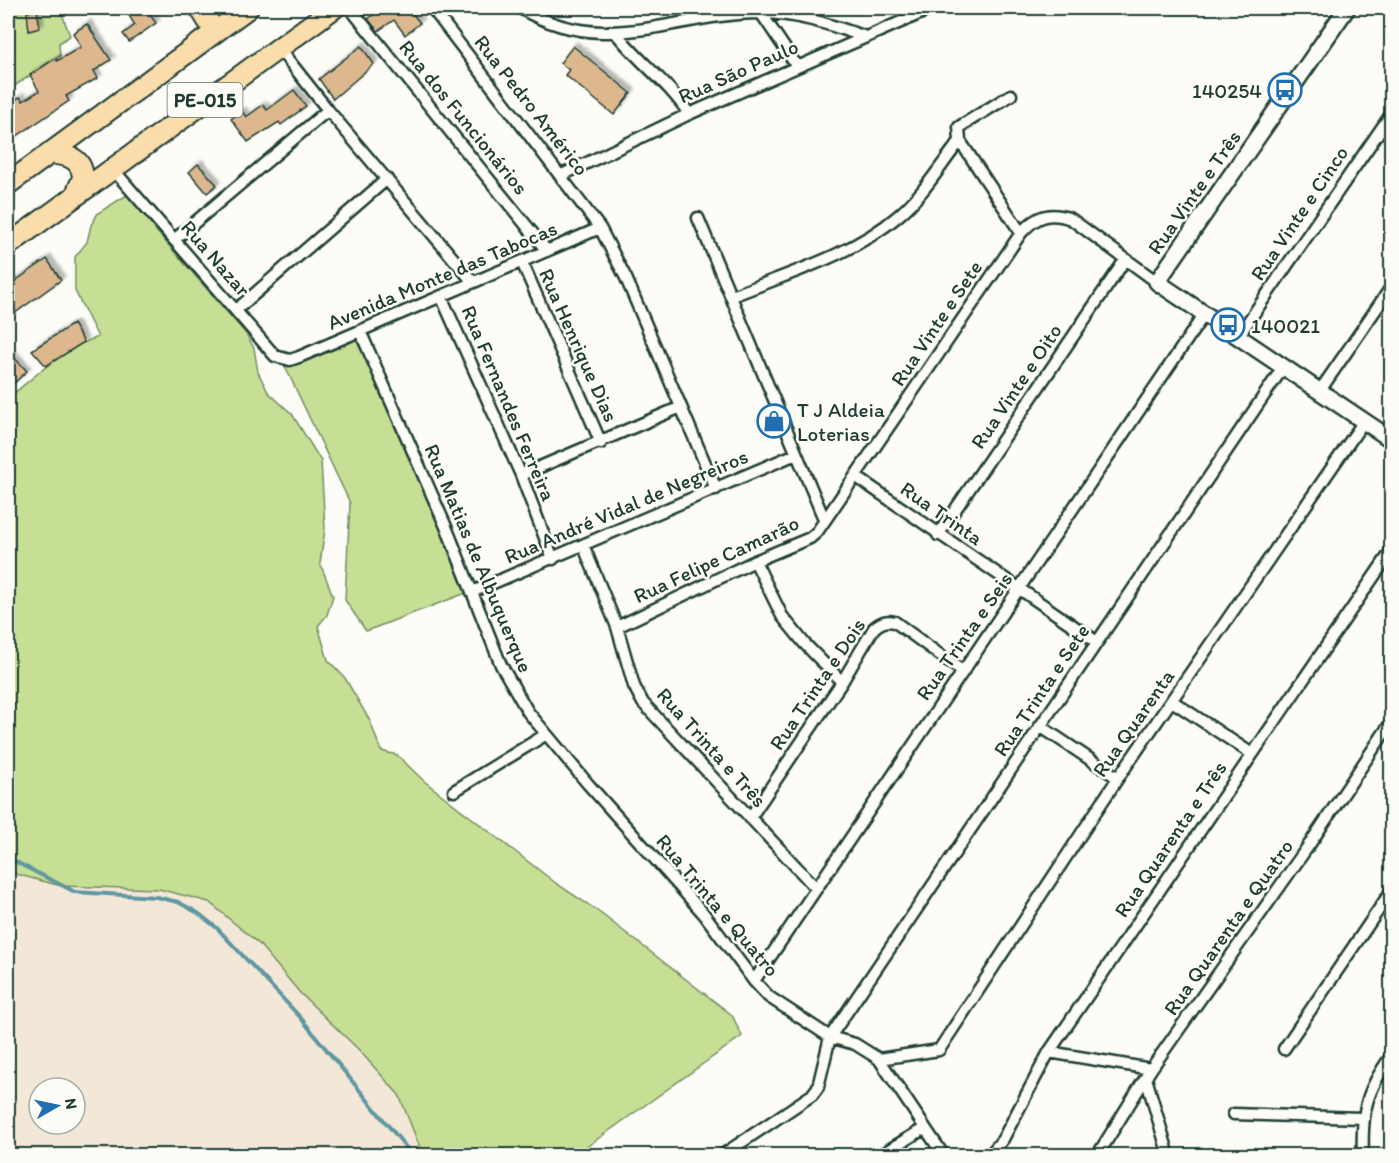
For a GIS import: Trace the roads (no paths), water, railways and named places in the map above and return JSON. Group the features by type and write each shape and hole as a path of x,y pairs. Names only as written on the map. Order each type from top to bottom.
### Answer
{"highway":[{"path":"200,8 215,32"},
{"name":"PE-015","path":"9,180 248,8"},
{"name":"PE-015","path":"8,245 111,167 334,8"},
{"path":"49,153 70,156 78,162 83,178 77,192"}],"main road":[{"name":"Rua Vinte e Três","path":"1157,282 1347,8"},
{"path":"1157,282 1392,440"}],"street":[{"name":"Rua dos Funcionários","path":"350,8 547,251"},
{"name":"Rua Pedro Américo","path":"432,8 562,175 600,228 626,278 716,489"},
{"path":"520,8 556,23 616,33 761,13 798,17 863,36"},
{"name":"Rua São Paulo","path":"562,175 689,114 863,36 933,8"},
{"path":"761,13 796,66"},
{"path":"616,33 641,62 679,98 689,114"},
{"path":"278,47 473,282"},
{"path":"1011,95 959,127 960,141 1021,233"},
{"path":"174,240 328,110"},
{"name":"Rua Vinte e Cinco","path":"1239,335 1392,113"},
{"path":"732,296 824,259 876,233 899,215 926,187 960,141"},
{"name":"Rua Nazar","path":"111,167 275,356 290,360 299,357"},
{"path":"236,309 387,180"},
{"name":"Rua Vinte e Sete","path":"824,519 1021,233 1036,218 1046,214 1057,214 1071,219 1125,260"},
{"path":"698,218 824,519"},
{"name":"Avenida Monte das Tabocas","path":"299,357 600,228"},
{"path":"1125,260 1157,282"},
{"name":"Rua Vinte e Oito","path":"938,534 1125,260"},
{"name":"Rua Henrique Dias","path":"522,262 601,443"},
{"path":"1319,392 1392,286"},
{"name":"Rua Fernandes Ferreira","path":"441,296 521,475 553,559"},
{"name":"Rua Trinta e Seis","path":"754,981 1205,313"},
{"name":"Rua Matias de Albuquerque","path":"360,331 513,691 545,735 588,784"},
{"name":"Rua Trinta e Sete","path":"830,1037 1284,366"},
{"path":"521,475 601,443 681,407"},
{"name":"Rua Quarenta","path":"879,1059 939,1050 1118,778 1364,421"},
{"name":"Rua André Vidal de Negreiros","path":"472,592 584,547 795,454"},
{"name":"Rua Trinta","path":"855,476 1097,642"},
{"name":"Rua Felipe Camarão","path":"617,627 754,561 810,538 824,519"},
{"name":"Rua Trinta e Três","path":"584,547 617,627 634,686 643,703 816,888"},
{"name":"Rua Quarenta e Três","path":"990,1155 1004,1138 1049,1052 1392,550"},
{"path":"754,561 782,616 804,643 842,682"},
{"name":"Rua Trinta e Dois","path":"750,818 842,682 874,628 888,620 895,622 962,671"},
{"path":"1172,700 1252,754"},
{"name":"Rua Quarenta e Quatro","path":"1097,1155 1149,1074 1309,845 1392,721"},
{"path":"1040,726 1118,778"},
{"path":"454,791 545,735"},
{"name":"Rua Trinta e Quatro","path":"588,784 704,914 754,981 769,997 830,1037 855,1044 879,1059"},
{"path":"1284,1049 1392,890"},
{"path":"721,1155 812,1095 818,1087 830,1037"},
{"path":"1049,1052 1149,1074 1169,1155"},
{"path":"1363,1155 1362,1118 1368,1094 1392,1055"},
{"path":"879,1059 944,1155"},
{"path":"1234,1114 1362,1118"},
{"path":"879,1155 925,1128"}],"waterway":[{"path":"8,858 75,892 156,897 178,902 198,913 217,928 300,1017 413,1156"}],"place":[{"name":"140254","path":"1285,90"},
{"name":"140021","path":"1228,325"},
{"name":"T J Aldeia Loterias","path":"774,421"}]}
